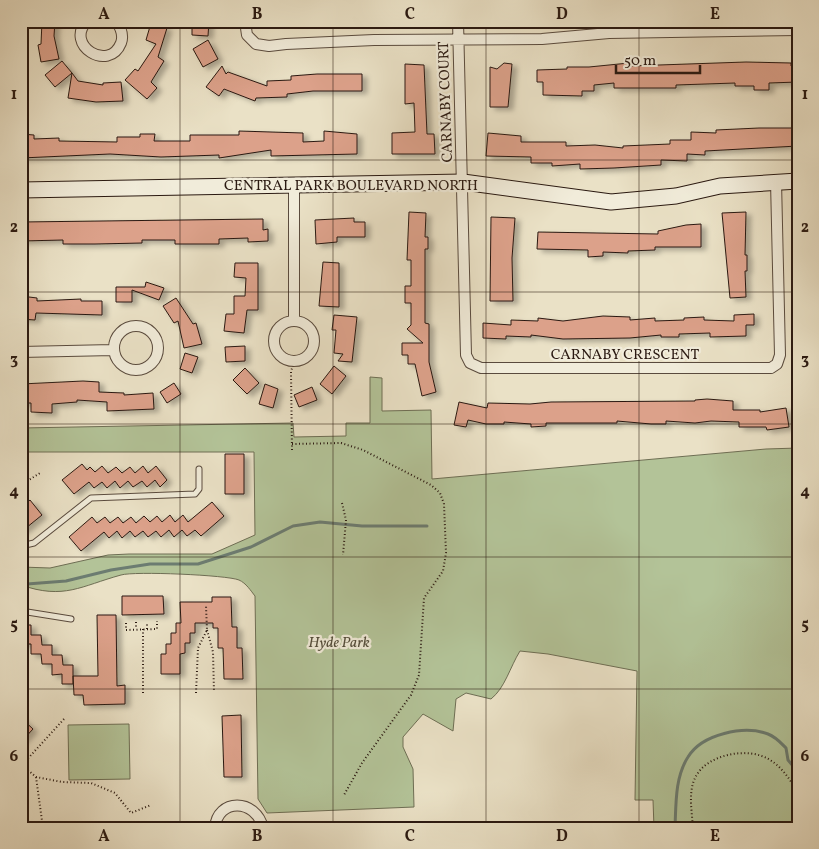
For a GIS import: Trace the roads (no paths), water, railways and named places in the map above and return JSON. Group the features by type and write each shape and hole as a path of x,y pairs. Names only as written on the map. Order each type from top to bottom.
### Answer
{"street":[{"path":"87,21 81,30 82,44 86,50 99,56 111,54 120,45 122,32 116,21"},
{"path":"245,21 248,35 256,44 269,46 374,40 542,39 609,33 798,30"},
{"name":"CARNABY COURT","path":"458,21 463,182"},
{"path":"609,21 609,33"},
{"name":"CARNABY CRESCENT","path":"463,182 466,355 470,363 482,368 759,370 771,368 777,364 780,355 776,181"},
{"name":"CENTRAL PARK BOULEVARD NORTH","path":"21,190 463,182 611,202 676,196 720,186 798,181"},
{"path":"294,184 294,320"},
{"path":"294,320 303,322 310,328 314,342 313,349 305,358 294,362 280,357 273,341 277,329 282,324 294,320"},
{"path":"134,326 146,328 153,333 158,345 155,360 150,366 140,370 124,367 118,362 114,350 114,342 122,331 134,326"},
{"path":"21,352 114,350"},
{"path":"215,828 220,815 228,808 238,805 255,811 260,818 263,828"}],"lane":[{"path":"21,546 34,543 91,498 195,494 199,489 199,469"},
{"path":"21,611 71,619"}],"waterway":[{"path":"21,577 25,577 27,584 66,581 111,570 150,564 198,564 251,547 293,526 320,522 362,526 427,526"},
{"path":"675,828 678,782 684,765 694,749 713,737 736,731 758,731 768,734 776,738 786,748 788,760 798,772"}],"park label":[{"name":"Hyde Park","path":"339,642"}]}
